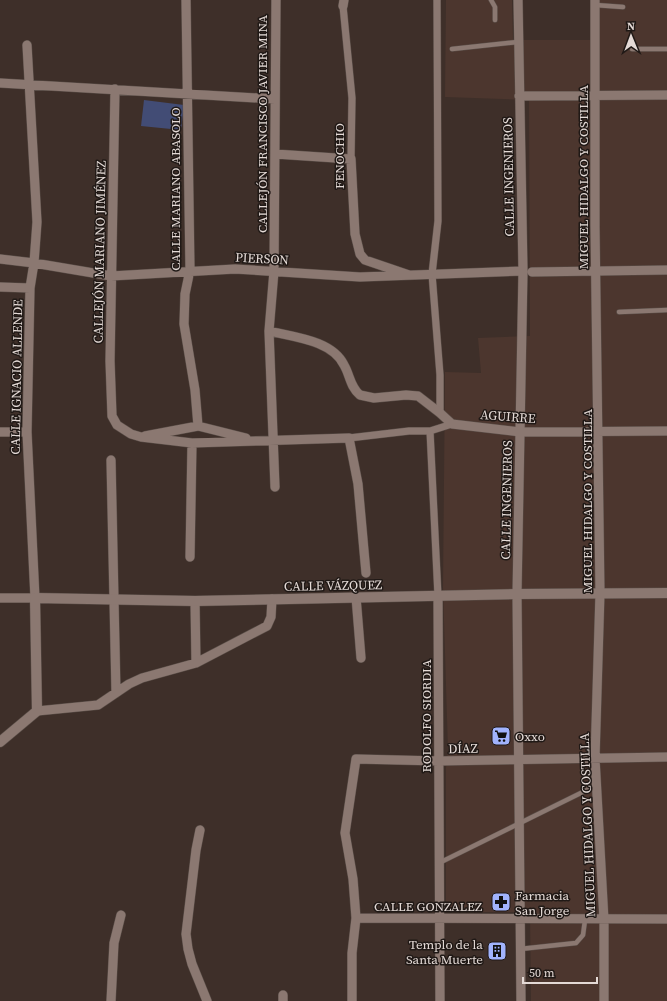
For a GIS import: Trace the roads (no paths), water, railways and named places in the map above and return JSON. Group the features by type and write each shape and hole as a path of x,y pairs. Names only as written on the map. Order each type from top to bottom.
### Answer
{"street":[{"name":"CALLE MARIANO ABASOLO","path":"186,0 190,270 185,294 184,324 195,390 198,426"},
{"name":"CALLEJÓN FRANCISCO JAVIER MINA","path":"275,487 269,331 274,271 276,0"},
{"path":"437,0 438,221 432,274 440,375 440,413"},
{"name":"CALLE INGENIEROS","path":"518,0 519,96 527,271 520,432 517,594 521,1001"},
{"name":"FENOCHIO","path":"344,3 352,98 351,159 355,234 360,254 365,260 412,276"},
{"name":"MIGUEL HIDALGO Y COSTILLA","path":"595,3 596,270 600,431 600,593 595,758 604,920 604,1001"},
{"name":"CALLE IGNACIO ALLENDE","path":"27,45 36,206 34,263 30,288 27,432 35,598 37,711"},
{"path":"0,83 275,99"},
{"name":"CALLEJÓN MARIANO JIMÉNEZ","path":"115,89 110,361 112,416 117,425 141,437"},
{"path":"519,96 667,95"},
{"path":"275,154 351,159"},
{"name":"PIERSON","path":"0,259 111,276 235,268 360,277 527,271 667,270"},
{"path":"0,287 30,288"},
{"path":"269,331 307,340 330,350 344,364 356,392 365,397 380,398 413,395 421,398 452,424"},
{"name":"AGUIRRE","path":"349,438 430,431 452,424 520,432 667,431"},
{"path":"141,437 198,426 230,433 251,440"},
{"name":"RODOLFO SIORDIA","path":"430,431 438,596 440,1001"},
{"path":"0,432 27,432"},
{"path":"141,437 192,443 349,438 358,484 366,573"},
{"path":"190,557 192,443"},
{"path":"111,460 116,694"},
{"name":"CALLE VÁZQUEZ","path":"0,598 195,601 517,594 667,593"},
{"path":"356,597 361,658"},
{"path":"0,742 37,711 98,705 129,684 142,678 196,663 267,626 271,617 272,599"},
{"path":"195,601 196,663"},
{"name":"DÍAZ","path":"356,918 353,879 345,833 356,759 439,761 667,757"},
{"path":"200,830 196,850 186,934 192,964 207,1001"},
{"path":"111,1001 114,943 121,915"},
{"path":"352,1001 352,953 356,918"},
{"name":"CALLE GONZALEZ","path":"356,918 440,920 667,919"}],"lane":[{"path":"491,0 495,7 495,20"},
{"path":"595,3 623,7"},
{"path":"452,49 518,42"},
{"path":"632,49 667,49"},
{"path":"619,312 667,310"},
{"path":"439,863 519,825 597,785"},
{"path":"520,949 576,943 582,935 585,920"}],"place":[{"name":"Oxxo","path":"501,736"},
{"name":"Farmacia San Jorge","path":"501,902"},
{"name":"Templo de la Santa Muerte","path":"497,951"}]}
